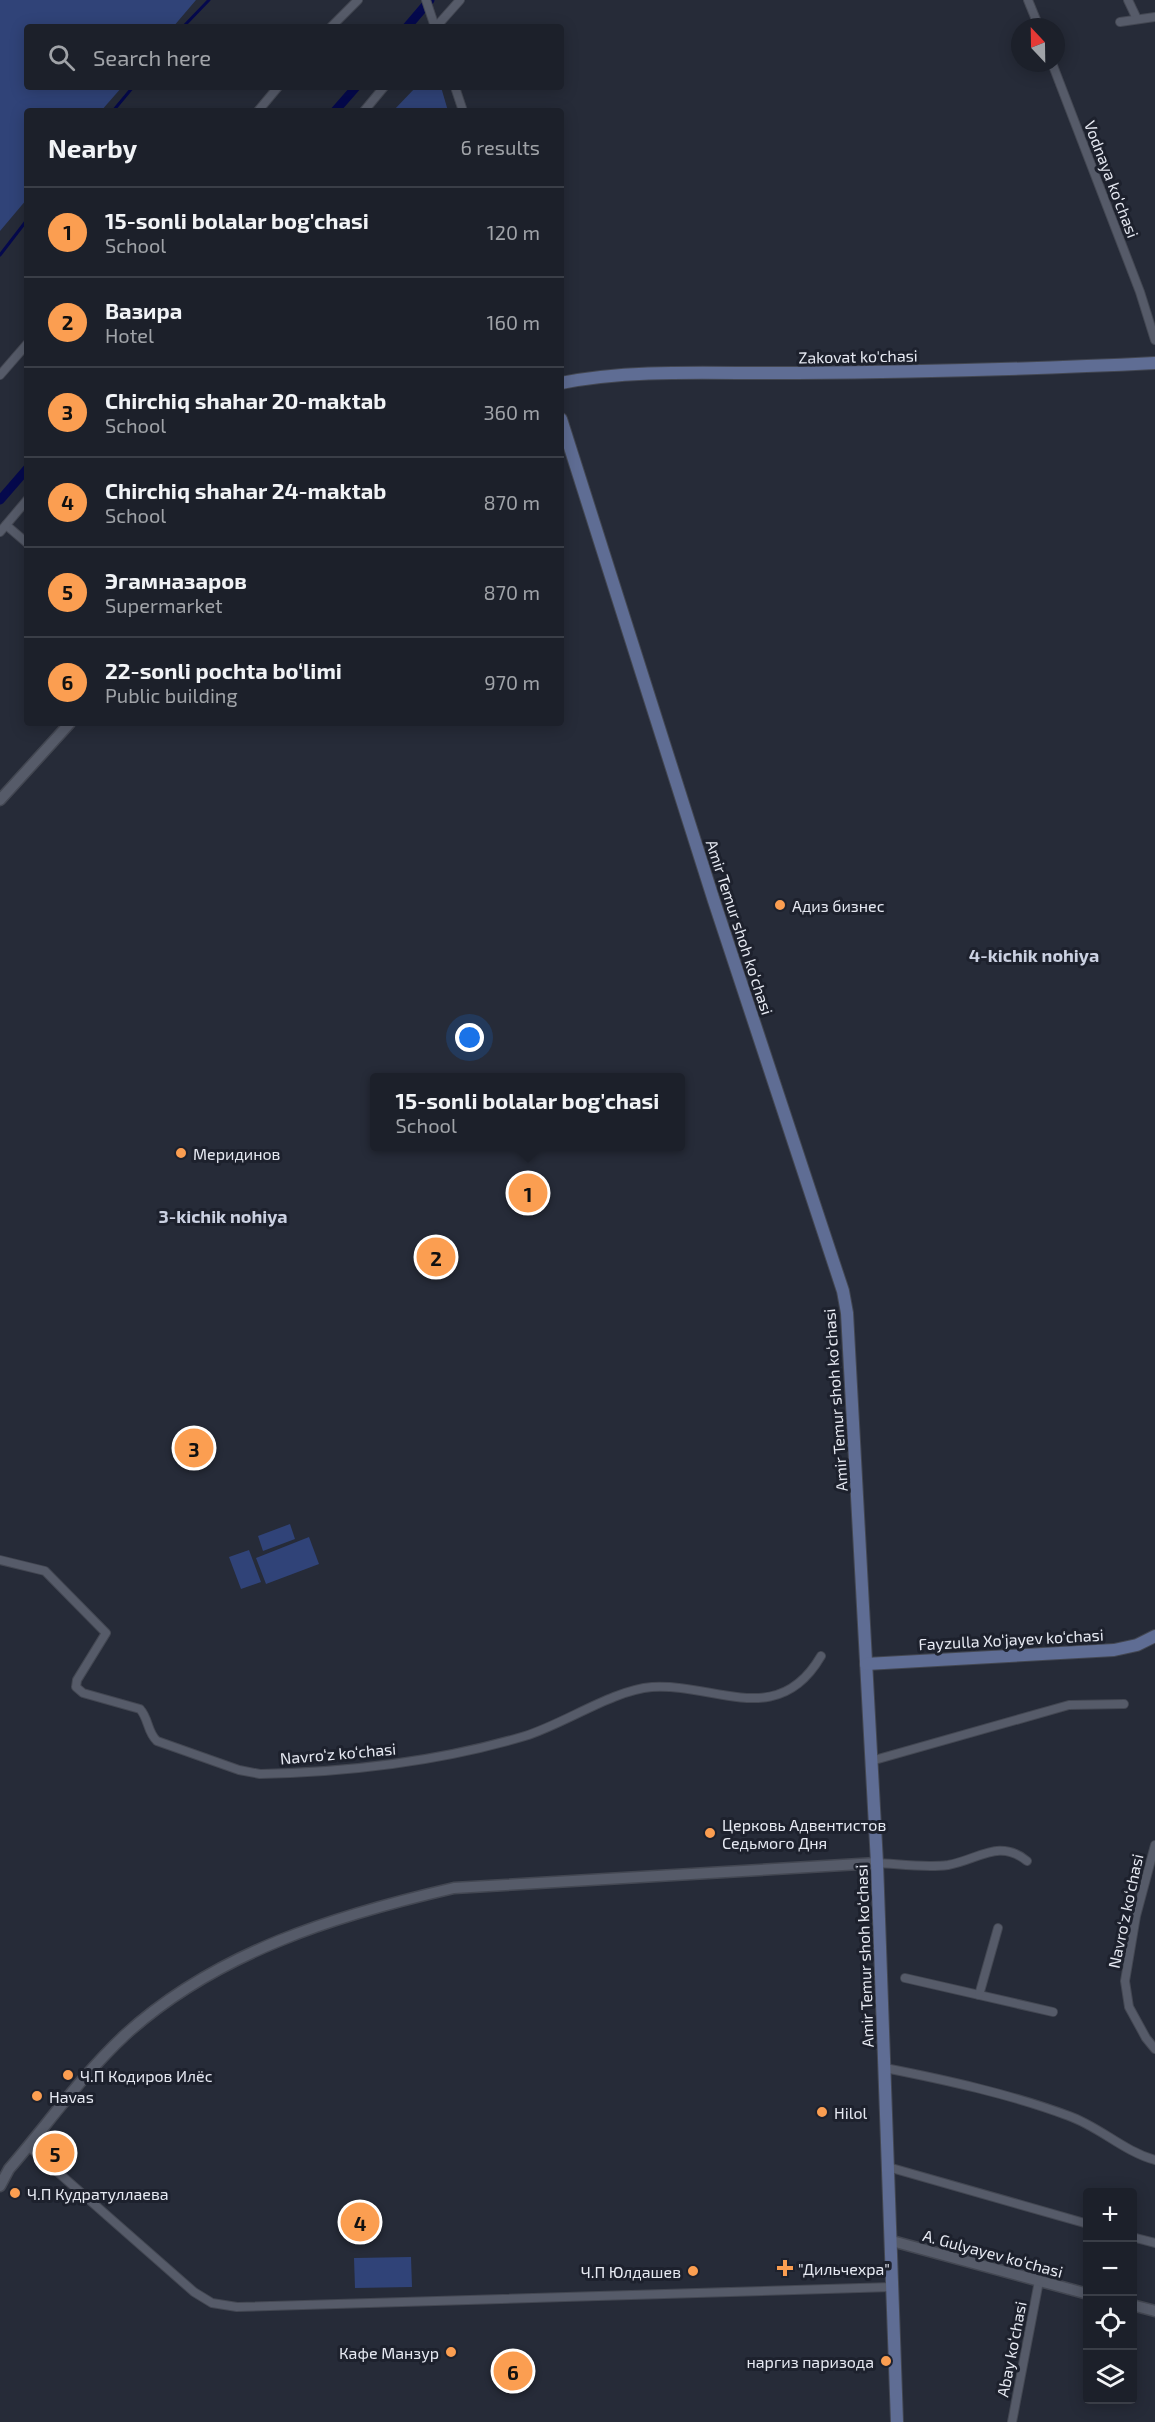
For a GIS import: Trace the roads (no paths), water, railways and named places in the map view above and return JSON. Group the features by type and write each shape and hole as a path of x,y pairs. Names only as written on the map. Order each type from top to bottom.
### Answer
{"main road":[{"name":"Zakovat ko'chasi","path":"564,382 588,378 659,375 1008,370 1155,363"},
{"name":"Amir Temur shoh ko‘chasi","path":"564,428 714,901 843,1290 849,1337 877,1863 897,2422"},
{"name":"Fayzulla Xo‘jayev ko‘chasi","path":"866,1664 1114,1650 1137,1645 1155,1636"}],"street":[{"path":"334,24 358,0"},
{"path":"426,0 434,24"},
{"path":"438,24 460,0"},
{"path":"1028,0 1035,18"},
{"path":"1128,0 1137,19"},
{"path":"1120,21 1155,17"},
{"name":"Vodnaya ko‘chasi","path":"1055,72 1140,292 1155,340"},
{"path":"260,108 276,90"},
{"path":"366,108 382,90"},
{"path":"456,90 462,108"},
{"path":"0,375 24,347"},
{"path":"24,504 3,528 24,541"},
{"path":"0,800 67,726"},
{"name":"Navro‘z ko‘chasi","path":"0,1560 45,1571 106,1633 77,1680 76,1687 83,1693 140,1709 144,1714 151,1736 157,1742 239,1770 260,1774 441,1759 527,1735 627,1694 652,1688 761,1700 789,1689 810,1676 821,1656"},
{"path":"871,1761 1069,1705 1124,1704"},
{"name":"Navro‘z ko‘chasi","path":"1155,1845 1136,1916 1125,1981 1129,2007 1146,2038 1155,2049"},
{"path":"0,2186 9,2169 107,2053 141,2021 180,1993 230,1964 286,1937 327,1922 388,1903 454,1888 877,1863 947,1865 1000,1850 1015,1851 1027,1861"},
{"path":"979,1995 998,1928"},
{"path":"905,1978 1053,2012"},
{"path":"885,2068 967,2086 1070,2116 1098,2130 1134,2154 1155,2160"},
{"path":"28,2146 195,2292 212,2303 237,2307 892,2287"},
{"path":"888,2167 1083,2223"},
{"path":"1137,2238 1155,2243"},
{"name":"A. Gulyayev ko‘chasi","path":"891,2241 1083,2293"},
{"name":"Abay ko‘chasi","path":"1012,2422 1039,2282"},
{"path":"1137,2306 1155,2311"}],"waterway":[{"path":"186,24 209,0"},
{"path":"410,24 430,0"},
{"path":"116,108 130,90"},
{"path":"338,108 353,90"},
{"path":"0,255 24,224"},
{"path":"0,500 24,472"}],"place":[{"name":"Адиз бизнес","path":"780,905"},
{"name":"Меридинов","path":"181,1153"},
{"name":"15-sonli bolalar bog'chasi","path":"528,1193"},
{"name":"Вазира","path":"436,1257"},
{"name":"Chirchiq shahar 20-maktab","path":"194,1448"},
{"name":"Церковь Адвентистов Седьмого Дня","path":"710,1833"},
{"name":"Ч.П Кодиров Илёс","path":"68,2075"},
{"name":"Havas","path":"37,2096"},
{"name":"Hilol","path":"822,2112"},
{"name":"Эгамназаров","path":"55,2153"},
{"name":"Ч.П Кудратуллаева","path":"15,2193"},
{"name":"Chirchiq shahar 24-maktab","path":"360,2222"},
{"name":"\"Дильчехра\"","path":"785,2268"},
{"name":"Ч.П Юлдашев","path":"693,2271"},
{"name":"Кафе Манзур","path":"451,2352"},
{"name":"наргиз паризода","path":"886,2361"},
{"name":"22-sonli pochta bo‘limi","path":"513,2371"}],"district":[{"name":"4-kichik nohiya","path":"1034,955"},
{"name":"3-kichik nohiya","path":"223,1216"}]}
